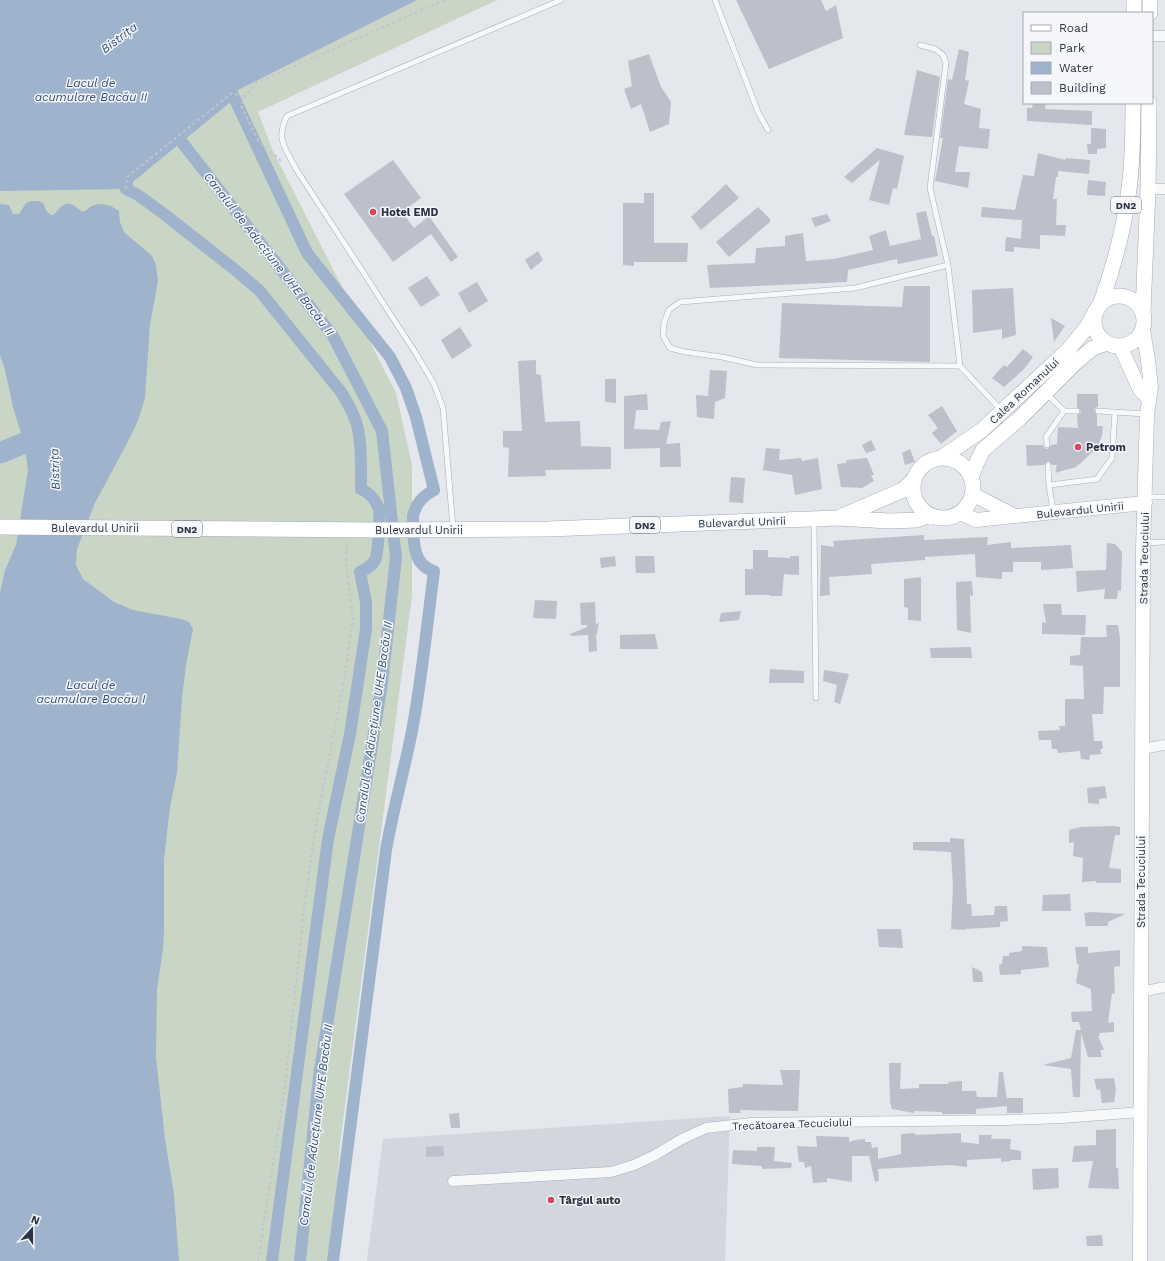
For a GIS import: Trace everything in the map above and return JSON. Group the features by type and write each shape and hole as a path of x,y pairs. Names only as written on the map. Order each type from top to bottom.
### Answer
{"main road":[{"path":"1134,0 1134,12"},
{"path":"1150,0 1150,12"},
{"name":"Calea Romanului","path":"941,458 982,430 1068,350 1087,327 1098,308 1116,257 1129,189 1133,104"},
{"name":"DN2","path":"1148,190 1149,104"},
{"path":"1129,189 1148,190 1143,312"},
{"path":"1145,500 1147,414 1151,387 1143,330 1145,318 1139,304 1132,298 1115,296 1106,299 1098,308 1094,321 1096,330 1100,337 1113,345 1140,390 1149,399"},
{"path":"1113,345 1127,345 1134,342 1143,330"},
{"name":"Calea Romanului","path":"971,478 983,450 1020,418 1076,362 1093,348 1113,345"},
{"path":"941,458 950,459 959,463 967,470 971,478 972,494 970,501 966,508 960,513"},
{"name":"DN2","path":"915,478 919,470 925,464 941,458"},
{"path":"915,478 913,486 914,495 920,507 930,515"},
{"name":"Bulevardul Unirii","path":"837,518 902,490 915,478"},
{"path":"972,494 1015,516"},
{"name":"Bulevardul Unirii","path":"960,513 976,520 1145,500"},
{"name":"Strada Tecuciului","path":"1140,1261 1142,1112 1142,748 1145,500"},
{"name":"DN2","path":"930,515 940,518 951,517 960,513"},
{"name":"Bulevardul Unirii","path":"0,527 347,530 548,529 837,518 889,521 917,520 930,515"}],"street":[{"path":"1153,36 1165,36"},
{"path":"1148,190 1165,189"},
{"path":"1142,748 1165,746"},
{"path":"1141,992 1165,988"},
{"name":"Trecătoarea Tecuciului","path":"453,1181 611,1172 634,1165 706,1128 751,1123 1007,1120 1062,1118 1142,1112"}],"lane":[{"path":"453,529 443,408 434,384 416,352 296,169 281,140 282,127 287,116 561,0"},
{"path":"715,0 758,112 768,130"},
{"path":"920,46 935,49 943,55 946,63 930,188 948,265 960,366 1003,412"},
{"path":"948,265 855,288 680,302 669,310 664,323 663,336 670,348 757,365 960,366"},
{"path":"1045,392 1064,411 1077,411"},
{"path":"1046,445 1046,436 1064,411"},
{"path":"1098,411 1147,414"},
{"path":"1049,485 1097,479 1112,458 1115,412"},
{"path":"1048,465 1053,512"},
{"path":"1145,500 1165,497"},
{"path":"814,519 816,698"},
{"path":"1144,543 1165,542"}],"path":[{"path":"296,169 282,161 258,140 241,106 245,97 256,83 445,0"},
{"path":"126,189 127,177 232,92 245,97"},
{"path":"258,1261 284,1093 304,909 315,830 343,687 353,619 346,563 347,530"}],"shaded area":[{"name":"Târgul auto","path":"730,1116 725,1261 367,1261 383,1139"}],"green space":[{"path":"0,0 497,0 258,112 273,151 396,393 412,465 412,596 340,1144 331,1261 0,1261"}],"water":[{"name":"Lacul de acumulare Bacău II","path":"0,0 417,0 232,93 127,177 126,189 0,191"},
{"name":"Lacul de acumulare Bacău I","path":"31,201 43,203 48,212 53,215 66,204 72,204 82,212 98,204 105,204 112,207 119,211 120,222 124,232 152,256 156,265 158,281 150,325 145,398 138,421 95,503 77,549 76,565 83,579 114,602 133,610 181,619 189,622 193,629 186,665 182,698 177,773 170,807 164,860 164,931 157,989 156,1057 165,1139 174,1194 179,1261 0,1261 0,593 5,570 16,545 28,470 24,443 0,355 0,204 9,205 13,214 19,214 26,203"}],"building":[{"path":"736,0 821,0 826,11 836,5 843,38 769,69"},
{"path":"959,49 969,52 965,80 969,81 964,104 981,109 979,128 990,129 988,149 959,146 955,172 970,172 968,188 935,181 943,138 940,138 948,79 952,80"},
{"path":"649,54 661,87 671,102 669,124 650,132 641,104 631,109 624,89 632,86 628,61"},
{"path":"917,70 940,77 932,137 904,135"},
{"path":"1033,104 1046,104 1045,109 1092,111 1092,125 1027,121 1027,108 1032,108"},
{"path":"1091,128 1106,129 1106,148 1097,149 1097,154 1088,154 1087,144 1091,144"},
{"path":"877,148 904,156 897,189 893,188 889,205 869,200 880,160 852,183 844,177"},
{"path":"1038,153 1065,160 1065,158 1090,160 1089,174 1058,171 1053,199 1057,199 1056,225 1066,225 1065,236 1040,235 1040,249 1014,247 1014,252 1005,251 1006,237 1021,239 1022,220 981,217 982,207 1015,210 1023,175 1034,176"},
{"path":"393,160 421,198 402,212 414,228 429,216 458,257 451,262 431,234 393,262 344,194"},
{"path":"1088,180 1106,182 1105,196 1087,195"},
{"path":"726,184 739,198 701,230 691,217"},
{"path":"644,193 654,193 654,243 688,243 687,262 634,262 634,266 623,265 623,203 644,203"},
{"path":"758,207 770,219 770,222 729,257 716,242"},
{"path":"926,211 932,236 934,236 938,256 898,264 897,259 848,270 847,282 710,288 707,265 755,263 756,248 785,246 785,236 803,233 806,261 834,259 873,250 869,236 886,230 890,246 921,239 916,213"},
{"path":"827,214 831,221 815,227 811,218"},
{"path":"538,251 543,260 531,270 525,260"},
{"path":"427,276 440,295 421,307 408,288"},
{"path":"477,282 488,301 469,313 458,293"},
{"path":"904,286 930,286 930,362 779,358 782,303 902,307"},
{"path":"1013,288 1016,335 1002,339 1002,329 973,333 972,290"},
{"path":"1051,318 1065,326 1054,342"},
{"path":"460,327 472,346 452,359 441,340"},
{"path":"1023,349 1033,357 1024,369 1004,387 992,378 1004,365 1007,367"},
{"path":"536,360 536,374 541,375 545,422 580,421 581,446 611,447 611,469 545,470 546,476 508,477 509,448 503,447 503,431 522,431 518,361"},
{"path":"710,370 727,371 725,398 715,402 714,419 697,417 696,395 708,396"},
{"path":"605,379 616,379 616,403 605,402"},
{"path":"647,394 648,410 636,410 634,429 659,430 661,422 671,421 666,444 680,443 681,467 660,467 660,448 624,449 624,396"},
{"path":"1077,394 1098,394 1098,407 1095,408 1094,411 1097,415 1097,426 1103,426 1102,435 1098,446 1076,467 1055,473 1057,465 1052,465 1049,461 1044,465 1027,466 1026,445 1043,445 1044,448 1048,449 1051,445 1057,444 1058,427 1078,428 1077,415 1081,411 1077,407"},
{"path":"942,406 957,431 941,444 932,433 938,428 928,415"},
{"path":"871,440 876,450 866,453 862,445"},
{"path":"766,448 780,449 779,460 801,458 802,461 818,458 822,489 795,495 792,475 763,470"},
{"path":"910,449 915,462 905,465 902,453"},
{"path":"867,458 874,475 871,475 874,481 862,488 841,487 837,464 846,463 847,460"},
{"path":"731,477 745,478 743,503 729,502"},
{"path":"924,535 924,540 988,537 987,545 1011,542 1011,548 1071,545 1073,568 1041,570 1041,562 1013,562 1013,572 1002,572 1002,579 976,577 975,554 925,557 925,560 871,564 872,574 829,577 830,595 820,596 821,545 834,547 833,541"},
{"path":"1107,543 1115,544 1122,552 1121,591 1118,590 1117,599 1104,599 1105,589 1077,592 1076,571 1106,570"},
{"path":"753,550 768,550 768,557 790,558 790,556 799,556 799,575 784,574 782,596 745,595 745,569 753,569"},
{"path":"615,556 616,566 601,568 600,558"},
{"path":"635,556 654,556 655,573 636,573"},
{"path":"921,577 921,621 908,620 908,608 904,607 904,579"},
{"path":"972,581 973,596 970,595 971,633 957,630 956,582"},
{"path":"535,600 557,601 556,619 533,618"},
{"path":"595,602 596,624 599,623 596,634 597,651 589,652 588,635 571,636 570,634 587,627 587,625 581,625 580,603"},
{"path":"1043,604 1061,604 1062,615 1086,615 1085,635 1042,634 1042,622 1046,623"},
{"path":"741,611 739,620 719,622 721,613"},
{"path":"1106,625 1118,625 1120,638 1120,687 1104,687 1103,714 1092,714 1094,741 1102,741 1103,748 1100,750 1102,754 1090,755 1089,760 1081,759 1080,751 1058,753 1057,749 1052,749 1051,740 1039,740 1038,731 1060,730 1059,726 1065,726 1065,699 1084,699 1083,666 1070,665 1070,656 1080,655 1081,637 1107,637"},
{"path":"655,634 658,649 620,649 620,635"},
{"path":"971,647 972,658 931,658 930,648"},
{"path":"770,669 804,671 804,683 769,683"},
{"path":"824,670 849,674 840,704 834,702 837,685 823,681"},
{"path":"1105,786 1107,798 1099,799 1099,804 1088,803 1087,788"},
{"path":"1081,827 1120,827 1120,835 1115,835 1109,868 1121,869 1121,883 1096,883 1096,881 1082,882 1083,858 1073,856 1074,842 1069,843 1069,830"},
{"path":"950,838 964,839 967,904 971,904 972,916 994,915 995,906 1007,906 1008,921 1000,922 1000,927 965,930 951,929 953,886 951,852 913,850 913,842 950,842"},
{"path":"1070,894 1071,911 1042,911 1043,895"},
{"path":"1084,913 1125,914 1108,922 1108,926 1086,926"},
{"path":"877,929 901,929 903,948 879,947"},
{"path":"1022,946 1047,947 1049,967 1021,970 1021,974 1000,975 999,965 1002,964 1003,956 1009,956 1009,953 1022,951"},
{"path":"1075,947 1088,947 1088,953 1120,950 1120,966 1114,967 1115,994 1112,993 1108,1023 1114,1022 1114,1032 1099,1033 1100,1036 1098,1036 1104,1050 1100,1050 1102,1057 1088,1057 1081,1033 1080,1097 1073,1097 1071,1069 1043,1065 1071,1058 1076,1030 1081,1030 1079,1022 1072,1022 1071,1012 1092,1011 1091,989 1076,983 1079,964 1077,964"},
{"path":"972,967 982,972 983,982 973,982"},
{"path":"889,1063 901,1063 900,1089 919,1088 919,1084 949,1084 948,1082 962,1081 962,1091 976,1091 977,1097 997,1097 999,1072 1003,1072 1007,1101 1007,1098 1023,1098 1023,1113 1007,1113 1007,1106 976,1109 976,1114 942,1114 942,1112 914,1111 914,1113 892,1109 890,1102"},
{"path":"780,1070 800,1070 798,1111 740,1110 741,1113 729,1113 728,1089 743,1087 743,1084 783,1085"},
{"path":"1114,1078 1116,1090 1114,1102 1102,1103 1100,1089 1097,1090 1094,1079"},
{"path":"459,1113 460,1128 451,1128 449,1114"},
{"path":"1116,1129 1116,1168 1118,1168 1119,1189 1088,1188 1093,1161 1072,1162 1074,1146 1096,1145 1096,1130"},
{"path":"915,1133 915,1135 961,1133 961,1142 979,1144 979,1135 992,1135 991,1139 1011,1139 1010,1149 1021,1151 1021,1160 1001,1162 1001,1158 967,1160 967,1167 950,1165 878,1169 879,1181 875,1182 869,1156 852,1156 852,1182 827,1178 827,1182 813,1183 811,1166 805,1168 804,1162 799,1162 797,1146 817,1147 816,1136 849,1137 849,1142 865,1139 865,1142 871,1142 872,1148 878,1147 878,1159 901,1154 901,1134"},
{"path":"443,1146 444,1156 426,1157 426,1147"},
{"path":"757,1147 775,1147 774,1161 792,1163 791,1168 762,1169 762,1166 732,1164 733,1150 757,1151"},
{"path":"1058,1168 1059,1188 1033,1190 1032,1169"},
{"path":"1102,1235 1103,1246 1087,1246 1086,1236"}],"waterway":[{"path":"272,1261 328,839 350,734 366,629 366,602 360,572 371,566 375,560 378,542 379,511 373,498 361,489 361,452 358,429 351,410 341,392 259,290 164,214 138,195 126,189 128,178 232,93 307,253 390,357 406,388 416,417 434,490 420,500 413,516 414,540 417,556 426,568 434,571 416,711 386,850 333,1261"},
{"name":"Canalul de Aducțiune UHE Bacău II","path":"177,130 177,136 333,336 382,431 396,557 382,683 319,1076 300,1261"},
{"path":"0,453 24,443 48,429"}],"place":[{"name":"Hotel EMD","path":"373,212"},
{"name":"Petrom","path":"1078,447"},
{"name":"Târgul auto","path":"551,1200"}],"water label":[{"name":"Bistrița","path":"119,38"},
{"name":"Bistrița","path":"55,469"}]}
